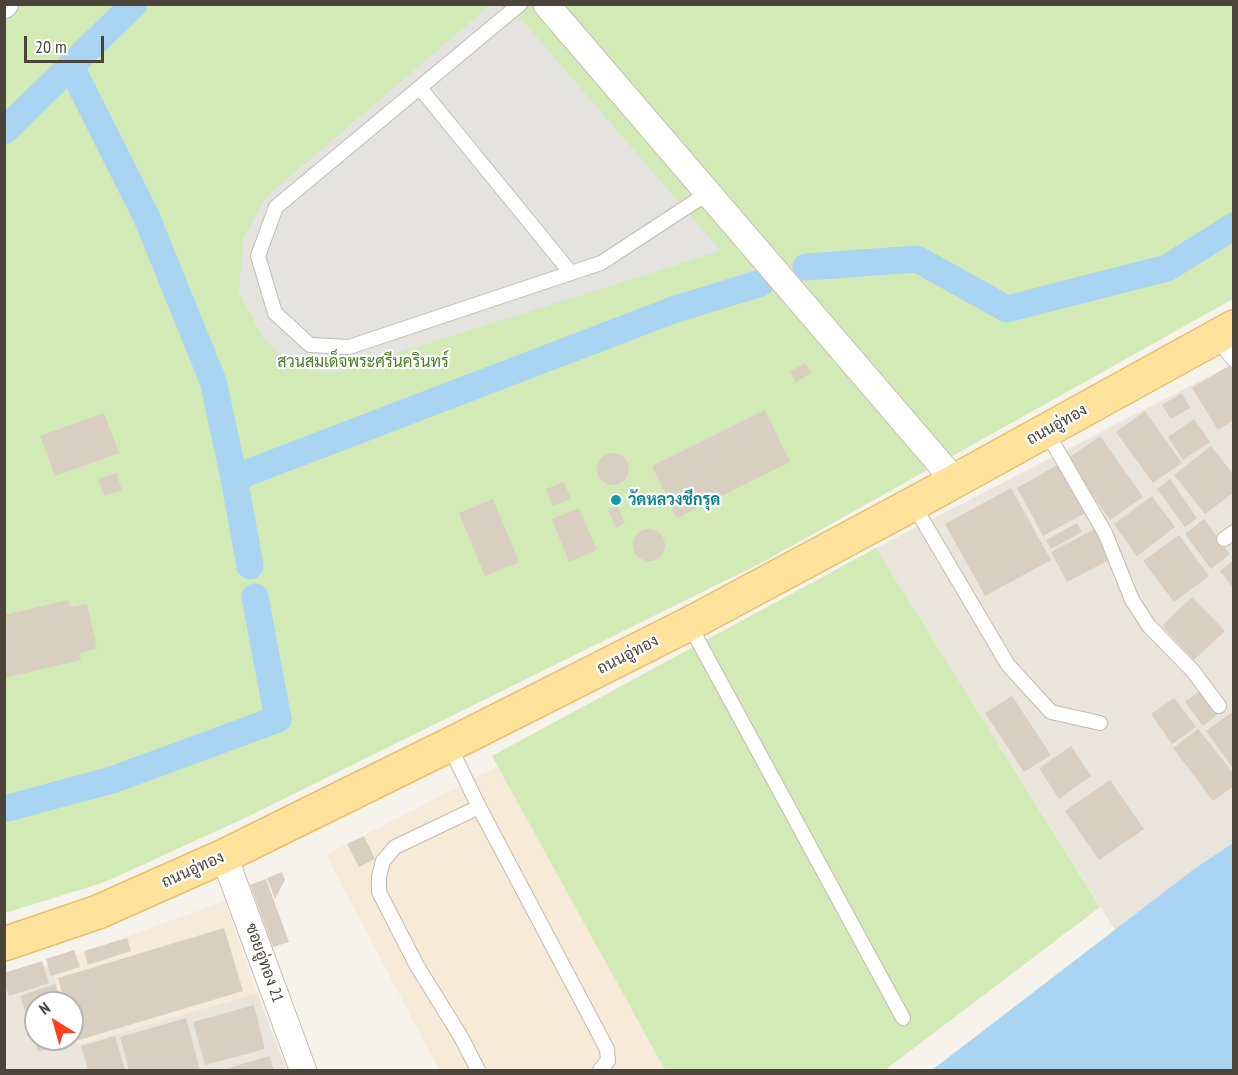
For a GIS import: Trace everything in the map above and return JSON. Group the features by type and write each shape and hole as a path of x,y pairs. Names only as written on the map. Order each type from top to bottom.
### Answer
{"main road":[{"name":"ถนนอู่ทอง","path":"4,944 98,912 224,856 689,624 1046,431 1227,342"}],"street":[{"path":"546,4 955,481"},
{"name":"ซอยอู่ทอง 21","path":"224,856 303,1071"}],"lane":[{"path":"520,4 276,207 258,255 275,313 310,345 349,346 601,263 708,193"},
{"path":"420,88 571,273"},
{"path":"1046,431 1105,533 1132,600 1149,626 1193,671 1219,706"},
{"path":"913,504 1008,665 1051,712 1100,723"},
{"path":"689,624 903,1018"},
{"path":"449,745 479,807 607,1049 608,1061 600,1071"},
{"path":"478,1071 461,1037 400,934 379,892 379,876 383,861 395,847 479,807"}],"shaded area":[{"path":"490,5 509,5 721,251 337,372 296,368 264,340 239,293 243,239 267,196"},
{"path":"1233,364 1233,843 1194,869 1115,930 876,548"},
{"path":"498,766 665,1070 439,1070 326,855"},
{"path":"225,901 257,993 84,1043 84,991 59,991 51,964"},
{"path":"51,964 59,991 24,991 24,1051 84,1051 84,1043 257,993 287,1070 5,1070 4,981"}],"green space":[{"name":"สวนสมเด็จพระศรีนครินทร์","path":"5,5 1233,5 1233,299 763,562 245,818 105,882 5,913"},
{"path":"876,548 1100,907 885,1070 665,1070 492,756"}],"water":[{"path":"1233,843 1233,1070 932,1070 1194,869"}],"building":[{"path":"805,363 811,373 796,382 790,372"},
{"path":"1232,364 1234,367 1234,420 1218,430 1192,388"},
{"path":"1182,393 1190,408 1171,419 1162,405"},
{"path":"765,410 790,462 677,518 652,466"},
{"path":"1145,411 1182,463 1153,483 1116,432"},
{"path":"104,413 119,453 55,476 40,436"},
{"path":"1194,419 1210,442 1183,460 1168,437"},
{"path":"1100,436 1143,497 1110,520 1067,459"},
{"path":"1211,446 1234,475 1234,492 1205,514 1174,475"},
{"path":"613,453 624,458 629,469 624,480 613,485 602,480 597,469 602,458"},
{"path":"1059,464 1085,513 1043,536 1017,488"},
{"path":"116,473 122,490 105,496 98,479"},
{"path":"1170,479 1197,518 1185,527 1157,489"},
{"path":"564,482 571,499 553,506 546,489"},
{"path":"1011,488 1051,560 985,596 945,524"},
{"path":"1152,496 1175,527 1137,556 1114,524"},
{"path":"493,499 519,562 485,576 459,513"},
{"path":"617,506 625,523 616,528 608,510"},
{"path":"579,508 597,550 569,562 552,519"},
{"path":"1204,519 1230,554 1211,569 1185,534"},
{"path":"1077,523 1082,532 1051,549 1046,540"},
{"path":"649,529 660,534 665,545 660,556 649,561 638,556 633,545 638,534"},
{"path":"1095,529 1111,559 1067,582 1051,552"},
{"path":"1179,535 1209,576 1174,602 1143,561"},
{"path":"1234,560 1234,589 1220,571"},
{"path":"1192,597 1225,631 1194,660 1162,626"},
{"path":"68,600 70,607 87,604 97,649 80,653 81,660 4,678 4,615"},
{"path":"1201,690 1218,714 1203,726 1185,702"},
{"path":"1012,696 1051,755 1024,772 985,713"},
{"path":"1174,698 1196,727 1172,744 1151,714"},
{"path":"1234,711 1234,770 1206,731"},
{"path":"1198,729 1234,774 1234,786 1213,801 1173,748"},
{"path":"1071,746 1091,776 1059,799 1039,768"},
{"path":"1110,780 1144,829 1099,860 1065,811"},
{"path":"364,836 375,859 359,867 347,844"},
{"path":"282,872 285,880 275,899 267,878"},
{"path":"266,879 289,942 273,947 250,885"},
{"path":"224,928 243,991 84,1039 84,991 62,991 58,978"},
{"path":"127,938 131,951 88,965 84,951"},
{"path":"74,950 80,967 51,976 46,959"},
{"path":"42,961 49,983 9,996 4,983 4,973"},
{"path":"55,984 58,991 35,991"},
{"path":"24,995 24,1008 20,996"},
{"path":"254,1005 265,1049 205,1065 193,1022"},
{"path":"186,1018 200,1070 129,1070 120,1037"},
{"path":"115,1036 125,1070 88,1070 82,1051 84,1045"},
{"path":"269,1056 274,1070 222,1070"}],"waterway":[{"path":"4,131 134,4"},
{"path":"71,67 146,216 213,381 250,566"},
{"path":"806,267 917,259 1007,309 1167,268 1234,226"},
{"path":"234,478 673,310 761,283"},
{"path":"4,809 112,780 278,719 255,597"}],"place":[{"name":"วัดหลวงชีกรุด","path":"616,500"}]}
